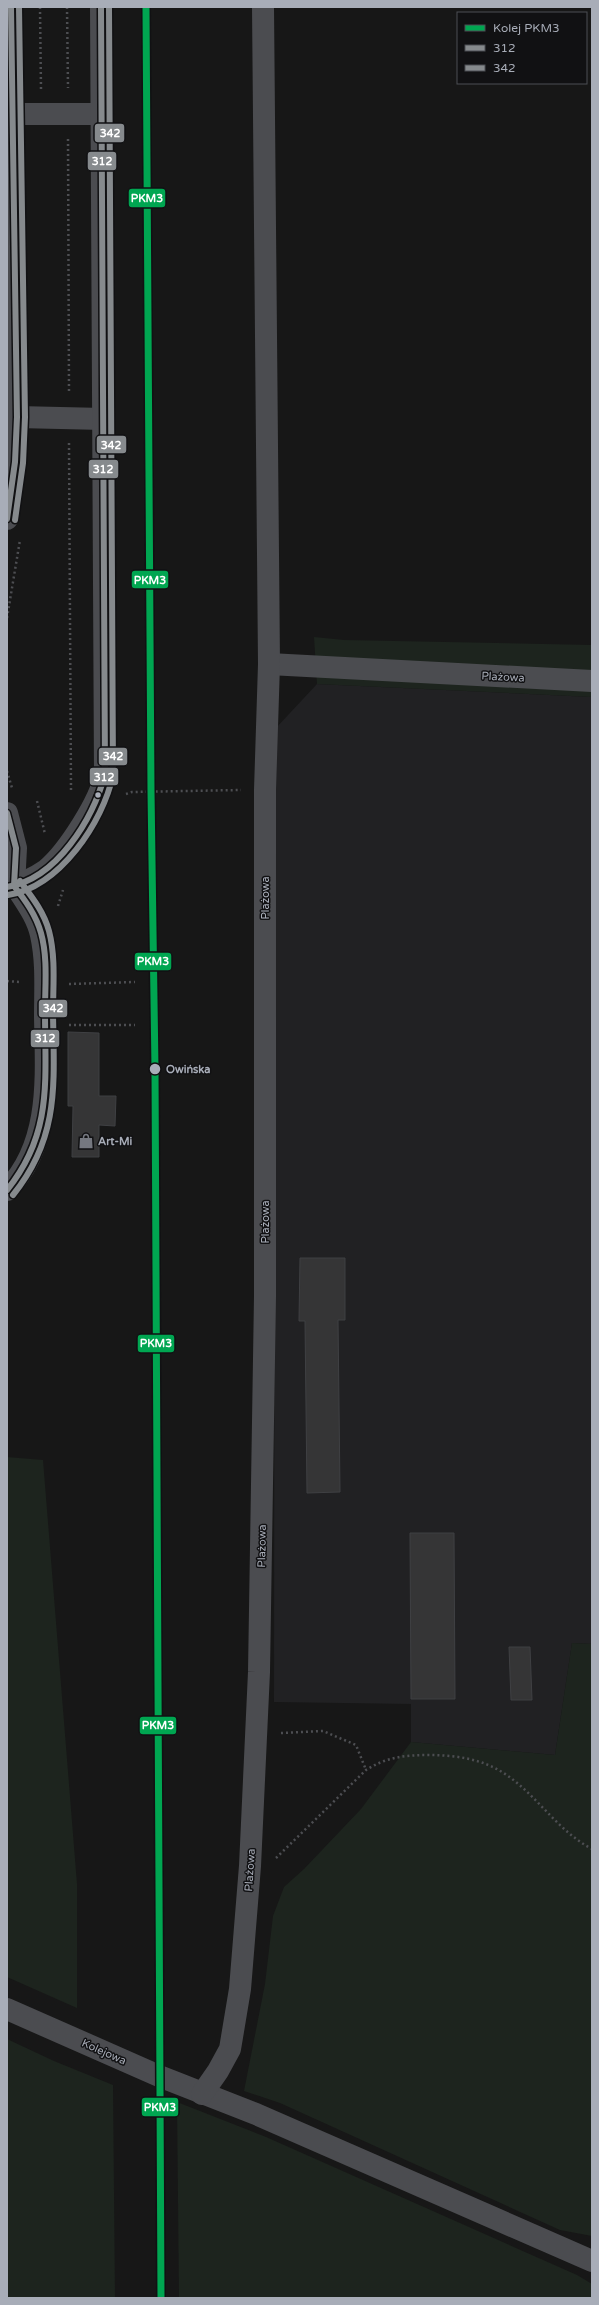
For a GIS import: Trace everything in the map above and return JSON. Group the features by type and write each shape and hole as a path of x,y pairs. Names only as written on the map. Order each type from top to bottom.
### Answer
{"street":[{"path":"7,519 15,462 17,417 11,7"},
{"path":"9,882 46,870 92,810 99,796 105,774 101,7"},
{"path":"263,7 269,664"},
{"path":"13,114 102,114"},
{"path":"17,417 104,419"},
{"name":"Plażowa","path":"202,2094 218,2071 230,2049 233,2034 243,1962 257,1734 262,1562 265,1296 265,790 269,664 592,681"},
{"path":"7,1190 25,1166 36,1140 44,1107 46,1076 45,984 41,934 36,919 9,882 16,848 10,802"},
{"name":"Kolejowa","path":"7,2009 159,2076 256,2114 592,2261"}],"path":[{"path":"67,7 71,793"},
{"path":"7,771 10,802"},
{"path":"124,795 132,792 265,790"},
{"path":"37,802 46,837 59,855"},
{"path":"58,911 58,898 65,886"},
{"path":"68,984 134,982"},
{"path":"257,1734 324,1731 356,1745 366,1770"},
{"path":"250,1866 264,1864 280,1856 366,1770 384,1760 403,1756 457,1756 487,1764 516,1782 567,1833 592,1849"}],"shaded area":[{"path":"314,637 344,640 592,645 592,697 317,684"},
{"path":"317,684 592,697 592,1644 572,1643 555,1755 411,1742 411,1704 274,1702 275,729"},
{"path":"7,1457 43,1460 77,1884 77,2008 7,1977"},
{"path":"572,1643 592,1644 592,2236 560,2230 280,2103 244,2091 265,1984 273,1916 284,1887 304,1869 361,1809 411,1742 555,1755"},
{"path":"7,2039 54,2061 113,2085 115,2298 7,2298"},
{"path":"177,2102 266,2137 577,2275 592,2284 592,2298 179,2298"}],"building":[{"path":"68,1032 99,1033 99,1096 116,1096 115,1126 99,1125 99,1157 72,1157 73,1106 68,1106"},
{"path":"300,1258 345,1258 345,1320 338,1320 340,1492 307,1493 305,1321 299,1321"},
{"path":"410,1533 454,1533 455,1699 411,1699"},
{"path":"509,1647 530,1647 532,1700 511,1700"}],"rail line":[{"name":"PKM3","path":"146,7 151,791 155,1069 161,2298"}],"transit line":[{"name":"312","path":"7,519 15,462 17,417 11,7"},
{"name":"342","path":"15,520 23,463 25,417 19,7"},
{"name":"312","path":"7,887 25,882 42,872 57,860 82,827 92,810 105,774 101,7"},
{"name":"342","path":"8,895 27,889 45,879 61,866 76,850 89,832 100,812 108,793 113,775 109,7"},
{"name":"312","path":"7,813 16,848 14,886"},
{"name":"342","path":"13,1195 28,1173 39,1152 47,1130 51,1108 54,1063 53,951 47,924 41,911 20,881"},
{"name":"312","path":"7,1190 22,1169 32,1148 39,1127 43,1105 46,1060 45,952 39,926 26,902 14,886"}],"place":[{"name":"Owińska","path":"155,1069"},
{"name":"Art-Mi","path":"86,1141"}]}
